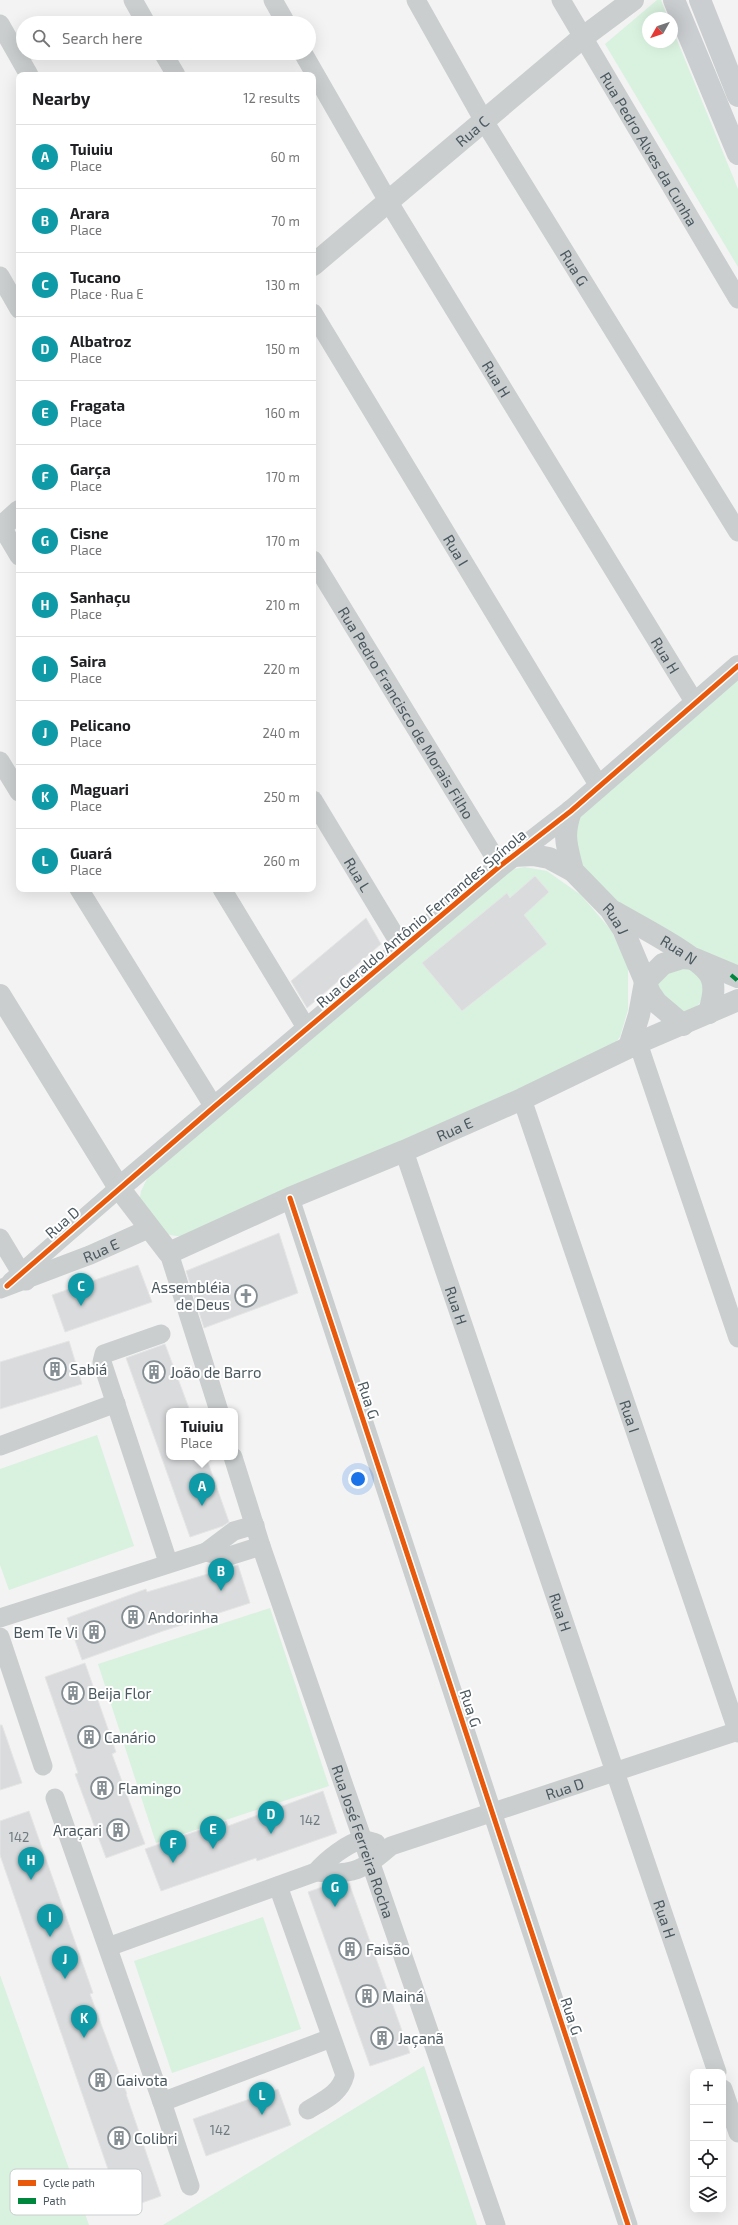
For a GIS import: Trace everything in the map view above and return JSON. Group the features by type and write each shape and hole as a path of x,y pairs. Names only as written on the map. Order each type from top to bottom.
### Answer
{"main road":[{"path":"674,0 738,154"},
{"path":"700,0 738,96"}],"street":[{"path":"132,0 142,16"},
{"path":"273,0 282,16"},
{"name":"Rua G","path":"416,0 484,121 738,532"},
{"name":"Rua Pedro Alves da Cunha","path":"561,0 582,38 738,299"},
{"name":"Rua C","path":"316,262 582,38 633,0"},
{"path":"0,24 16,52"},
{"path":"20,60 27,72"},
{"path":"167,60 174,72"},
{"name":"Rua H","path":"307,60 314,72"},
{"name":"Rua H","path":"316,76 388,201 695,703"},
{"path":"0,276 16,304"},
{"name":"Rua I","path":"316,318 599,786"},
{"path":"16,513 0,526 16,551"},
{"name":"Rua Pedro Francisco de Morais Filho","path":"316,565 507,861"},
{"name":"Rua Geraldo Antônio Fernandes Spínola","path":"119,1188 507,861 571,811 738,666"},
{"path":"0,761 16,787"},
{"name":"Rua L","path":"316,805 403,949"},
{"path":"571,811 565,828 573,872"},
{"name":"Rua J","path":"507,861 533,855 549,858 573,872 610,909 623,929 645,982 657,1002 683,1025"},
{"path":"81,892 214,1107"},
{"path":"224,892 307,1029"},
{"name":"Rua N","path":"610,909 695,959 708,971 712,978 713,996 709,1013"},
{"path":"738,977 695,959 682,958 664,964 645,982 634,1045 738,1338"},
{"path":"0,995 119,1188 148,1229 169,1253 218,1408"},
{"name":"Rua E","path":"169,1253 290,1198 404,1151 522,1099 634,1045 738,1000"},
{"name":"Rua I","path":"522,1099 738,1732"},
{"name":"Rua H","path":"404,1151 716,2069"},
{"name":"Rua D","path":"24,1276 119,1188"},
{"name":"Rua G","path":"290,1198 494,1813 628,2225"},
{"name":"Rua E","path":"4,1287 24,1276 90,1255 148,1229"},
{"path":"0,1238 24,1276"},
{"path":"161,1334 104,1354 102,1358 168,1562"},
{"path":"0,1446 116,1403"},
{"name":"Rua José Ferreira Rocha","path":"234,1460 261,1546 496,2225"},
{"path":"0,1618 168,1562 206,1552 234,1531 255,1525"},
{"path":"206,1552 226,1557 261,1546"},
{"path":"0,1637 43,1766"},
{"name":"Rua D","path":"316,1872 340,1875 350,1873 370,1864 391,1846 738,1732"},
{"path":"55,1798 190,2186"},
{"path":"108,1947 316,1872 333,1855 363,1840"},
{"name":"Rua D","path":"363,1840 391,1846"},
{"path":"278,1886 344,2075 342,2085 336,2092 308,2110"},
{"path":"162,2102 331,2038"},
{"path":"726,2098 738,2133"}],"green space":[{"path":"657,0 661,0 666,12 643,12"},
{"path":"642,13 642,48 678,48 678,43 738,189 738,267 605,44"},
{"path":"738,678 738,969 727,965 636,918 579,867 572,830 579,818"},
{"path":"524,867 547,871 581,895 611,930 628,966 628,1010 620,1037 609,1050 185,1236 176,1236 163,1232 153,1223 139,1204 141,1191 150,1173 504,871"},
{"path":"689,966 702,978 703,995 700,1003 696,1007 685,1013 657,996 658,978 664,971"},
{"path":"97,1435 134,1546 9,1590 0,1565 0,1469"},
{"path":"270,1608 329,1786 156,1843 98,1664"},
{"path":"263,1917 301,2029 172,2073 134,1961"},
{"path":"0,1975 69,2169 10,2169 10,2215 85,2215 89,2225 0,2225"},
{"path":"424,2066 477,2225 163,2225"}],"building":[{"path":"535,876 549,892 524,915 547,944 462,1011 422,963 507,893 510,898"},
{"path":"366,918 381,944 307,1008 291,981"},
{"path":"279,1233 298,1293 204,1328 186,1271"},
{"path":"138,1265 152,1302 65,1332 52,1295"},
{"path":"69,1341 82,1384 0,1409 0,1362"},
{"path":"165,1344 189,1408 166,1408 166,1460 207,1460 229,1522 223,1526 190,1537 126,1358"},
{"path":"238,1565 250,1603 163,1631 82,1660 67,1618 146,1589 147,1592"},
{"path":"85,1663 116,1752 112,1754 145,1844 106,1858 75,1774 78,1773 45,1677"},
{"path":"0,1725 2,1725 22,1783 0,1790"},
{"path":"323,1791 337,1833 257,1861 256,1858 161,1891 145,1849 226,1821 228,1826"},
{"path":"29,1811 93,1993 90,1994 127,2094 161,2196 142,2203 142,2169 108,2169 0,1855 0,1821"},
{"path":"349,1883 410,2053 370,2066 308,1892 331,1884"},
{"path":"278,2089 291,2125 206,2156 193,2119"}],"marked path":[{"path":"731,975 738,981"}],"cycle path":[{"path":"7,1286 214,1107 500,866 571,811 738,666"},
{"path":"290,1198 628,2225"}],"place":[{"name":"Assembléia de Deus","path":"246,1296"},
{"name":"Tucano","path":"81,1306"},
{"name":"Sabiá","path":"55,1369"},
{"name":"João de Barro","path":"154,1372"},
{"name":"Tuiuiu","path":"202,1506"},
{"name":"Arara","path":"221,1591"},
{"name":"Andorinha","path":"133,1617"},
{"name":"Bem Te Vi","path":"94,1632"},
{"name":"Beija Flor","path":"73,1693"},
{"name":"Canário","path":"89,1737"},
{"name":"Flamingo","path":"102,1788"},
{"name":"Araçari","path":"118,1830"},
{"name":"Albatroz","path":"271,1834"},
{"name":"Fragata","path":"213,1849"},
{"name":"Garça","path":"173,1863"},
{"name":"Sanhaçu","path":"31,1880"},
{"name":"Cisne","path":"335,1907"},
{"name":"Saira","path":"50,1937"},
{"name":"Faisão","path":"350,1949"},
{"name":"Pelicano","path":"65,1979"},
{"name":"Mainá","path":"367,1996"},
{"name":"Maguari","path":"84,2038"},
{"name":"Jaçanã","path":"382,2038"},
{"name":"Gaivota","path":"100,2080"},
{"name":"Guará","path":"262,2115"},
{"name":"Colibri","path":"119,2138"}]}
